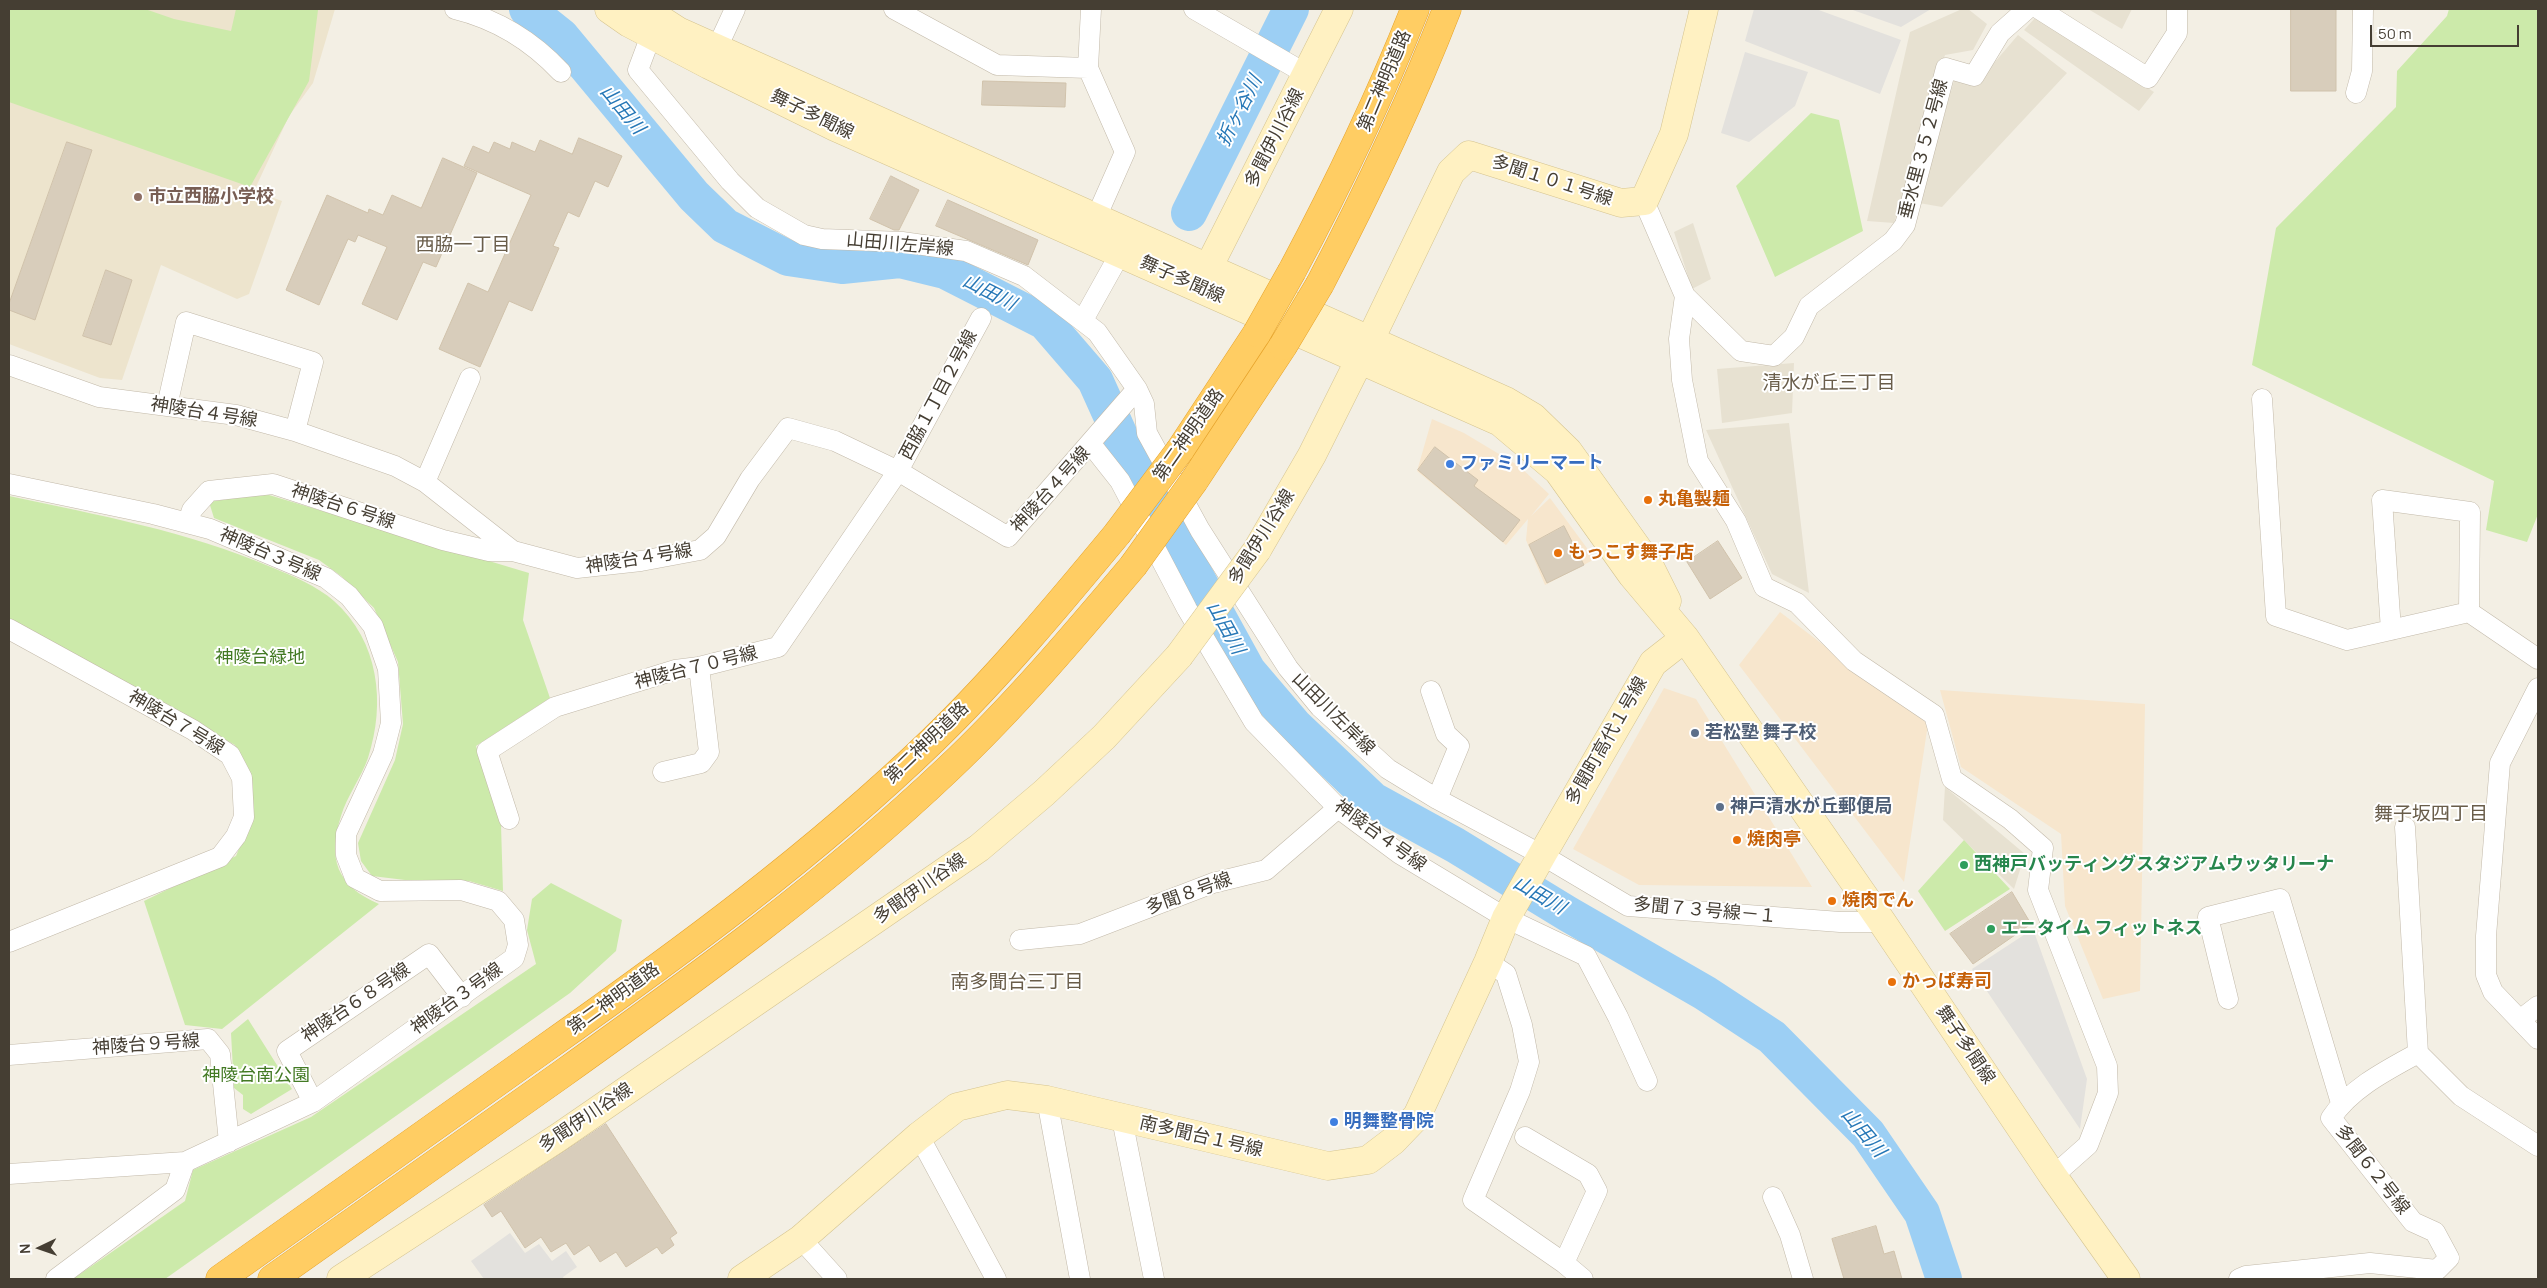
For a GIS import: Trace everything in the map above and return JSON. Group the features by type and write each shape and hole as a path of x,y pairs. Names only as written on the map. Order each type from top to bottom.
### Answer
{"highway":[{"name":"第二神明道路","path":"220,1279 621,994 784,870 857,809 953,719 1059,604 1117,534 1180,450 1257,333 1340,183 1385,84 1415,9"},
{"name":"第二神明道路","path":"272,1279 638,1020 778,914 878,833 949,769 1015,700 1133,566 1194,481 1283,346 1320,284 1365,200 1412,99 1447,9"}],"street":[{"path":"455,9 510,30 541,51 562,72"},
{"name":"舞子多聞線","path":"609,9 651,20 712,57 924,168 1092,228 1204,277 1365,349 1500,422 1558,471 1632,575 1685,638 1882,922 2053,1176 2126,1279"},
{"path":"712,57 736,9"},
{"path":"894,9 997,65 1088,68"},
{"path":"1091,9 1088,68 1125,152 1092,228"},
{"name":"多聞伊川谷線","path":"1204,277 1340,9"},
{"path":"1704,9 1674,134 1644,201 1685,296 1679,339 1682,380 1698,462 1736,521 1764,587 1797,602 1854,661 1934,715 1952,779 2010,820 2043,848 2038,890 2107,1066 2108,1093 2088,1145 2053,1176"},
{"name":"垂水里３５２号線","path":"1685,296 1741,351 1774,356 1794,337 1809,306 1893,241 1905,225 1946,68 1974,76 2000,33 2026,9"},
{"path":"2049,11 2148,78 2177,32 2176,9"},
{"path":"2356,93 2362,71 2363,9"},
{"path":"1199,10 1308,75"},
{"name":"山田川左岸線","path":"651,20 638,70 730,181 757,208 804,236 822,239 902,242 966,251 1024,276 1097,332 1137,389 1144,404 1147,433 1200,530 1288,668 1320,707 1388,769 1437,799 1542,855"},
{"name":"多聞１０１号線","path":"1365,349 1451,172 1469,155 1621,203 1644,201"},
{"name":"舞子多聞線","path":"1092,228 1121,252 1204,277"},
{"path":"1083,320 1121,252"},
{"name":"西脇１丁目２号線","path":"898,471 981,318"},
{"path":"166,406 186,322 313,362 295,431"},
{"name":"多聞伊川谷線","path":"341,1279 558,1137 978,848 1044,793 1104,736 1179,656 1257,550 1312,455 1365,349"},
{"name":"神陵台４号線","path":"9,365 99,397 236,415 295,431 395,466 425,482 513,551 577,568 641,561 700,550 716,536 750,480 788,428 835,441 898,471 1008,537 1090,442 1120,481 1187,609 1254,722 1338,808 1400,854 1506,918 1586,956 1618,1016 1647,1081"},
{"path":"425,482 470,378"},
{"path":"1090,442 1137,389"},
{"path":"2262,399 2276,616 2347,640 2469,612 2538,659"},
{"name":"神陵台７０号線","path":"509,819 488,751 555,708 675,670 699,667 778,647 898,471"},
{"name":"神陵台３号線","path":"9,484 188,522 210,529 326,578 349,596 372,626 388,669 390,723 383,754 346,834 346,855 355,878 380,891 461,890 498,901 514,920 518,945 514,958 462,997 313,1102 185,1162"},
{"name":"神陵台６号線","path":"188,522 192,510 209,491 273,484 443,540 489,551 513,551"},
{"path":"2391,630 2382,500 2470,512 2469,612"},
{"name":"神陵台７号線","path":"9,629 193,730 230,755 242,778 244,816 236,836 220,857 9,942"},
{"name":"多聞町高代１号線","path":"1542,855 1653,663 1685,638"},
{"path":"662,772 701,762 709,752 699,667"},
{"path":"2538,688 2500,763 2486,936 2486,975 2493,992 2538,1039"},
{"path":"1431,691 1446,734 1459,746 1437,799"},
{"name":"多聞８号線","path":"1020,940 1080,934 1213,882 1266,870 1338,808"},
{"path":"2405,827 2418,1054 2461,1096 2538,1146"},
{"name":"南多聞台１号線","path":"742,1279 801,1239 919,1136 957,1107 1007,1095 1047,1100 1328,1166 1368,1160 1393,1141 1417,1116 1488,962 1506,918 1542,855"},
{"name":"多聞７３号線－１","path":"1542,855 1628,906 1840,922 1882,922"},
{"path":"2228,999 2208,917 2280,899 2336,1110 2384,1072 2418,1054"},
{"name":"神陵台６８号線","path":"313,1102 286,1051 429,954 462,997"},
{"path":"1488,962 1506,974 1522,1025 1529,1062 1520,1091 1473,1200 1564,1263 1583,1279"},
{"path":"2520,1020 2538,1006"},
{"name":"神陵台９号線","path":"9,1055 208,1040 220,1054 228,1142"},
{"path":"1047,1100 1080,1279"},
{"name":"多聞６２号線","path":"2239,1279 2246,1276 2370,1262 2437,1270 2449,1258 2435,1232 2413,1222 2336,1110"},
{"path":"1122,1119 1154,1279"},
{"path":"919,1136 996,1279"},
{"path":"1525,1136 1588,1174 1598,1191 1564,1263"},
{"path":"9,1174 185,1162 175,1190 56,1279"},
{"path":"1773,1197 1790,1234 1803,1279"},
{"path":"801,1239 837,1279"}],"shaded area":[{"name":"市立西脇小学校","path":"9,9 335,9 313,83 289,116 254,191 282,201 249,294 237,299 161,265 122,380 100,378 9,344"},
{"path":"1754,9 1816,9 1901,40 1880,94 1745,41"},
{"path":"1850,9 1931,9 1901,27"},
{"path":"1962,9 1968,9 1987,24 1973,50 1945,55 1894,223 1867,221 1910,32"},
{"path":"2088,9 2132,9 2122,29"},
{"path":"2035,18 2154,92 2139,111 2024,30"},
{"path":"2018,35 2067,73 1942,207 1919,203 1955,77 1976,84"},
{"path":"1745,52 1808,72 1795,106 1749,142 1721,133"},
{"path":"1693,223 1711,279 1692,289 1674,232"},
{"path":"1794,363 1792,413 1722,423 1717,369"},
{"path":"1432,419 1464,433 1519,466 1549,494 1531,516 1550,498 1595,559 1545,585 1526,540 1528,519 1506,545 1417,471"},
{"path":"1789,423 1809,593 1772,574 1706,430"},
{"path":"1780,612 1928,724 1904,882 1739,665"},
{"path":"1664,688 1696,699 1812,887 1639,885 1573,849"},
{"path":"1940,690 2145,704 2140,991 2103,999 2065,906 2061,834 1961,767"},
{"path":"1945,787 2025,854 2014,889 1943,820"},
{"path":"2033,929 2087,1079 2080,1129 1972,969"},
{"path":"510,1233 525,1253 539,1244 552,1261 566,1251 577,1267 563,1277 564,1279 484,1279 471,1261"}],"green space":[{"path":"9,9 145,9 174,19 231,31 236,9 318,10 309,81 250,187 9,102"},
{"path":"2449,9 2538,9 2538,514 2527,542 2486,530 2494,481 2252,365 2276,228 2396,107 2397,71 2447,16"},
{"path":"1811,113 1839,120 1863,231 1775,277 1736,186"},
{"path":"269,495 529,573 523,620 550,698 476,746 501,825 503,891 469,881 405,880 372,876 361,861 358,843 395,760 403,724 398,662 374,608 341,576 319,560 214,518 209,502 245,496"},
{"name":"神陵台緑地","path":"9,496 109,517 175,534 239,554 288,574 312,586 334,601 349,617 361,635 369,654 375,674 377,695 374,737 368,758 341,816 335,845 339,869 345,880 353,889 379,904 222,1029 185,1025 144,901 236,856 253,814 250,780 235,745 9,618"},
{"name":"西神戸バッティングスタジアムウッタリーナ","path":"1964,840 2010,889 1945,931 1918,891"},
{"path":"551,883 622,920 616,951 570,993 165,1279 73,1279 185,1201 193,1170 311,1117 536,964 527,930 532,899"},
{"name":"神陵台南公園","path":"248,1019 292,1089 251,1114 243,1109 243,1095 234,1088 231,1033"}],"building":[{"path":"2291,9 2336,9 2336,91 2291,91"},
{"path":"983,81 1066,83 1065,107 982,105"},
{"path":"579,138 622,156 608,187 595,181 579,217 568,212 553,246 559,248 532,311 509,301 480,367 439,349 468,283 488,292 531,195 464,166 473,146 489,153 494,142 510,149 512,142 535,152 540,140 572,154"},
{"path":"67,142 92,150 35,320 9,310 9,304"},
{"path":"443,158 477,173 436,267 423,262 397,320 362,304 387,247 358,235 355,242 348,239 319,305 286,290 327,195 368,213 369,209 383,215 392,195 421,208"},
{"path":"891,176 919,190 899,230 894,230 870,219"},
{"path":"948,200 1038,240 1028,265 936,226"},
{"path":"106,270 132,280 111,345 83,336"},
{"path":"1435,447 1478,480 1474,486 1520,520 1503,542 1418,470"},
{"path":"1564,526 1584,565 1547,583 1529,545"},
{"path":"1718,541 1742,578 1710,599 1687,562"},
{"name":"エニタイム フィットネス","path":"2012,892 2031,924 1973,964 1950,934"},
{"path":"606,1124 677,1233 670,1238 674,1245 662,1254 657,1247 626,1267 616,1252 600,1262 589,1245 574,1255 566,1243 551,1252 541,1237 525,1248 501,1211 492,1217 484,1205"},
{"path":"1876,1226 1884,1254 1894,1251 1902,1279 1844,1279 1832,1239"}],"waterway":[{"name":"山田川","path":"527,9 561,36 694,196 725,226 788,258 842,266 900,260 945,271 1045,322 1095,380 1127,451 1248,671 1294,725 1373,800 1455,845 1568,914 1705,993 1772,1037 1868,1134 1922,1213 1944,1279"},
{"name":"折ヶ谷川","path":"1189,213 1291,9"}],"place":[{"name":"市立西脇小学校","path":"138,197"},
{"name":"ファミリーマート","path":"1450,464"},
{"name":"丸亀製麺","path":"1648,500"},
{"name":"もっこす舞子店","path":"1558,553"},
{"name":"若松塾 舞子校","path":"1695,733"},
{"name":"神戸清水が丘郵便局","path":"1720,807"},
{"name":"焼肉亭","path":"1737,840"},
{"name":"西神戸バッティングスタジアムウッタリーナ","path":"1964,865"},
{"name":"焼肉でん","path":"1832,901"},
{"name":"エニタイム フィットネス","path":"1991,929"},
{"name":"かっぱ寿司","path":"1892,982"},
{"name":"明舞整骨院","path":"1334,1122"}],"district":[{"name":"西脇一丁目","path":"463,246"},
{"name":"清水が丘三丁目","path":"1829,384"},
{"name":"舞子坂四丁目","path":"2431,815"},
{"name":"南多聞台三丁目","path":"1017,983"}]}
